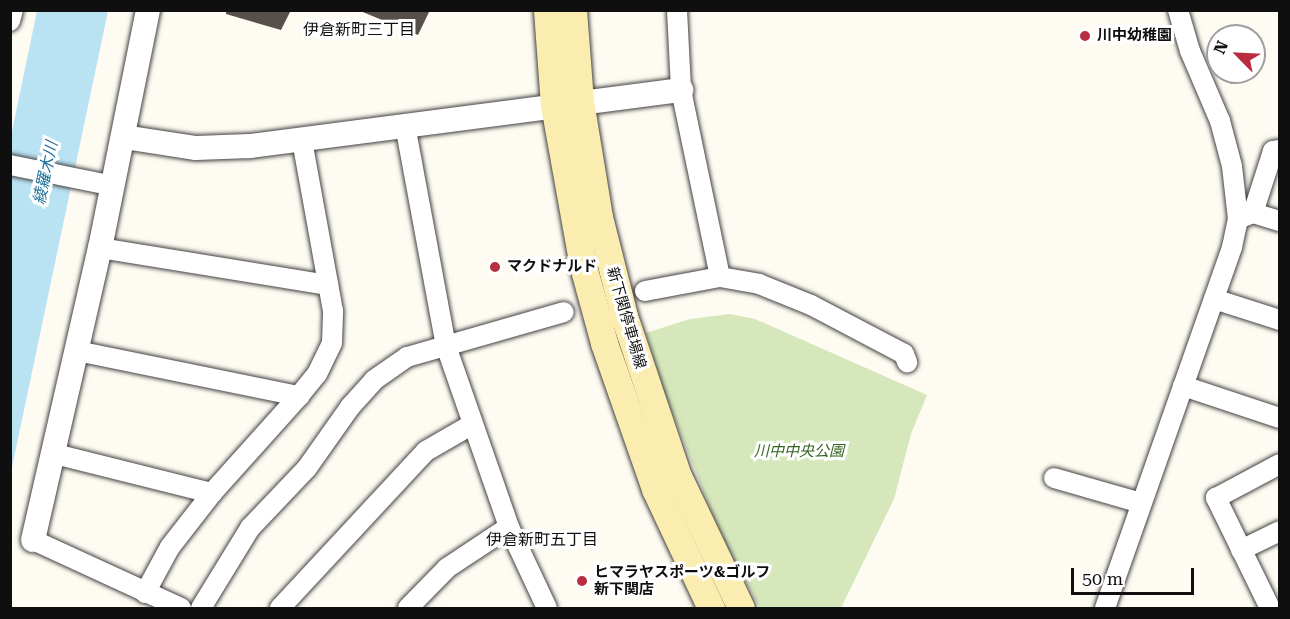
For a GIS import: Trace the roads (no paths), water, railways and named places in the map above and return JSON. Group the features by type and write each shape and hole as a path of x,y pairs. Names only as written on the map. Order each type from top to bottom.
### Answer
{"main road":[{"name":"新下関停車場線","path":"547,10 554,105 568,200 604,343 655,489 711,609"},
{"name":"新下関停車場線","path":"573,10 580,101 599,217 652,408 678,476 741,609"}],"street":[{"path":"10,21 13,10"},
{"path":"148,10 114,186 55,454 33,540 181,609"},
{"path":"677,10 681,90 720,276"},
{"path":"1178,10 1190,51 1220,121 1245,216"},
{"path":"124,137 196,148 302,140 580,101 681,90"},
{"path":"405,125 446,346 471,425 509,527 547,609"},
{"path":"145,593 170,547 212,493 317,374 332,343 333,311 302,140"},
{"path":"1105,609 1245,216 1273,151 1280,150"},
{"path":"10,165 114,186"},
{"path":"1245,216 1280,221"},
{"path":"100,248 328,285"},
{"path":"645,291 720,276 759,284 810,305 904,354 907,362"},
{"path":"1214,299 1280,320"},
{"path":"201,609 250,528 307,468 350,406 374,380 407,357 564,312"},
{"path":"77,351 299,396"},
{"path":"1183,386 1280,418"},
{"path":"280,609 426,451 471,425"},
{"path":"55,454 212,493"},
{"path":"1270,609 1216,498 1280,464"},
{"path":"1054,478 1141,503"},
{"path":"408,609 447,568 509,527"},
{"path":"1241,550 1280,531"}],"water":[{"name":"綾羅木川","path":"37,11 108,11 11,472 11,136"}],"place":[{"name":"川中幼稚園","path":"1085,36"},
{"name":"マクドナルド","path":"495,267"},
{"name":"ヒマラヤスポーツ&ゴルフ 新下関店","path":"582,581"}],"district":[{"name":"伊倉新町三丁目","path":"359,30"},
{"name":"伊倉新町五丁目","path":"542,540"}],"park label":[{"name":"川中中央公園","path":"799,452"}]}
